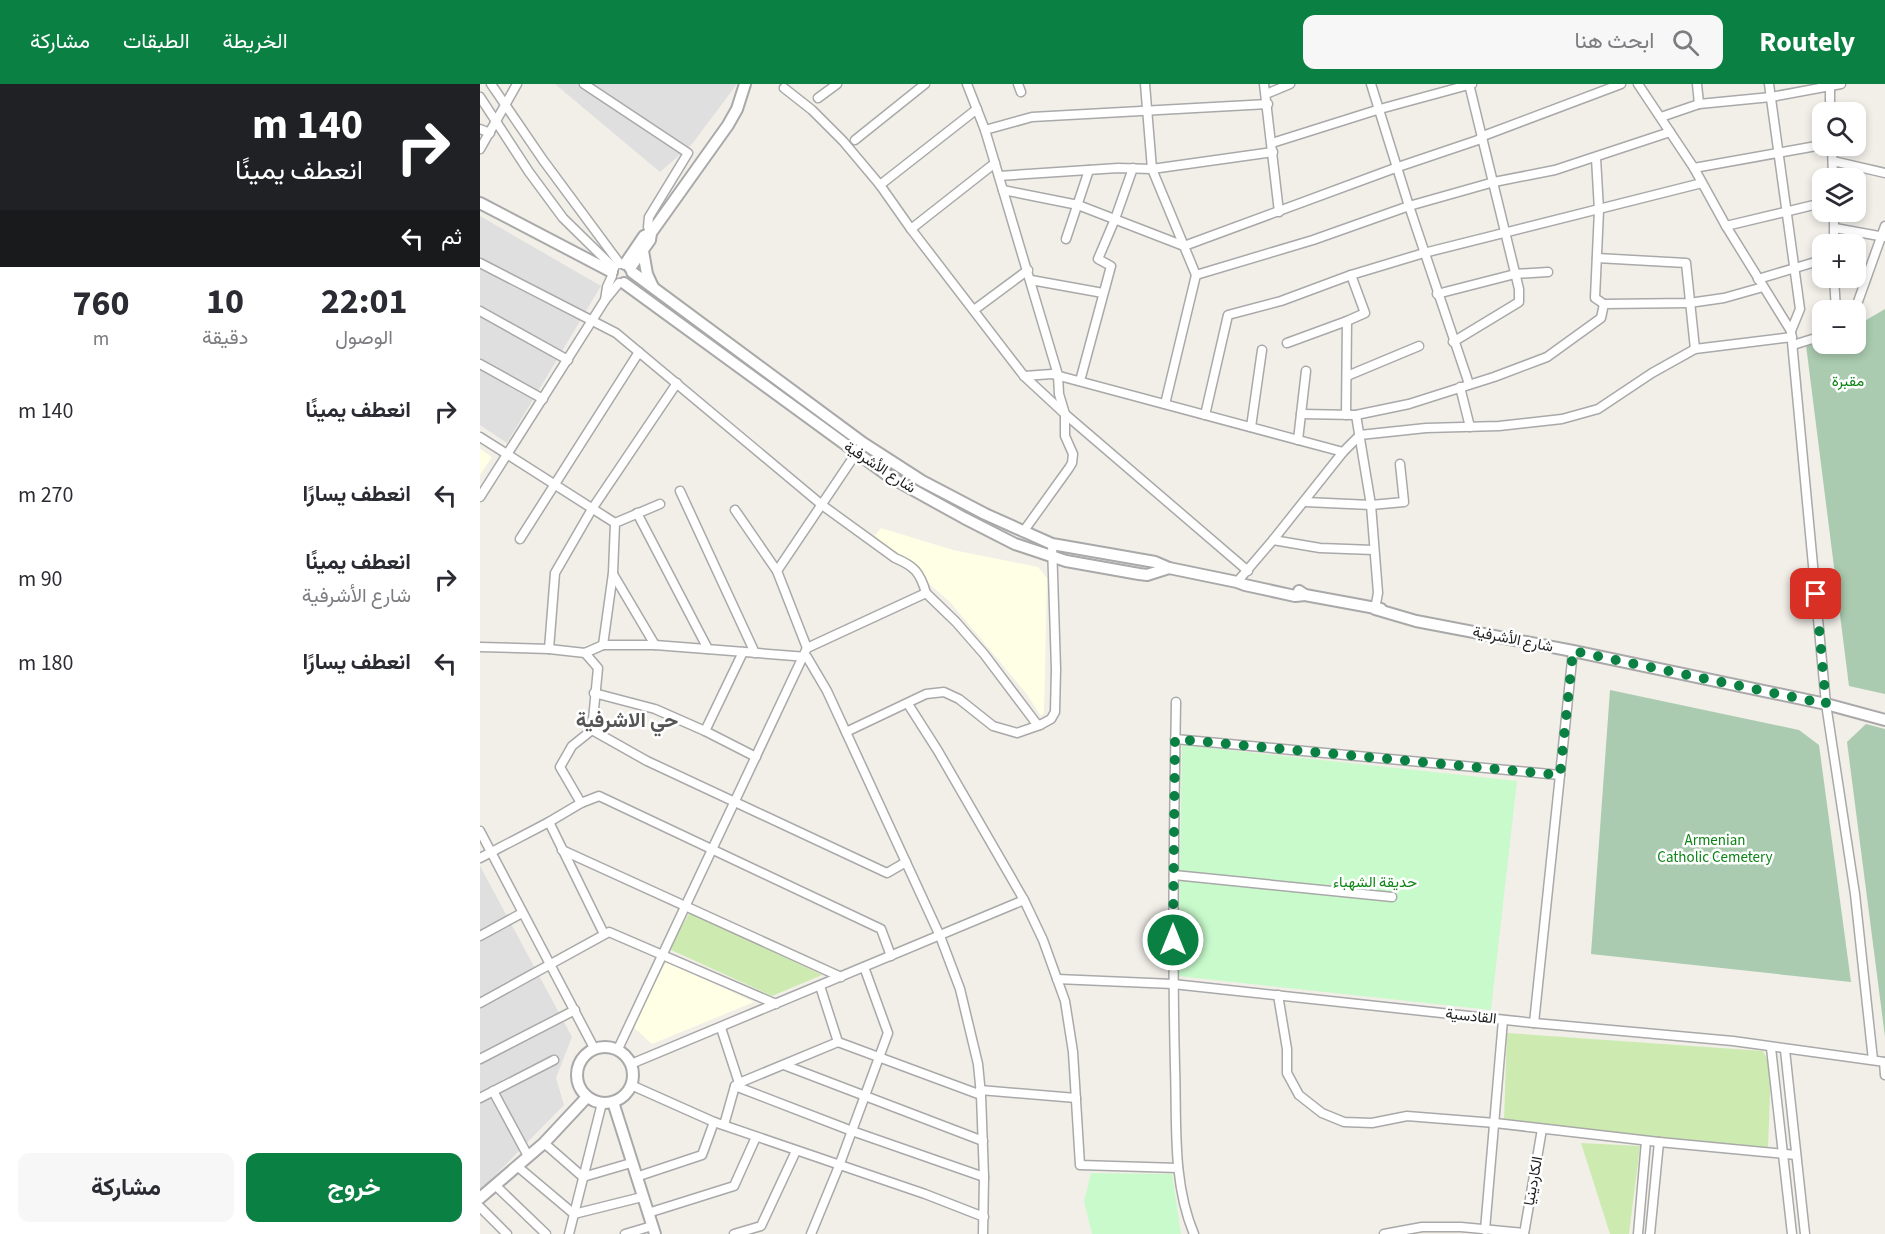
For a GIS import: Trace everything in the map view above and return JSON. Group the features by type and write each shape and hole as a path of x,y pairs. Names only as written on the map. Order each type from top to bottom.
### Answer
{"street":[{"name":"شارع الأشرفية","path":"491,84 621,272 653,287 864,443 922,481 1023,532 1052,544 1155,562 1169,568 1237,582 1257,583 1298,591 1305,595 1376,609 1416,621 1573,651 1864,713 1885,715"},
{"path":"480,149 517,84"},
{"path":"584,84 688,153 649,217 648,227 651,233"},
{"path":"621,272 643,251 651,238 651,233 733,117 745,84"},
{"path":"818,98 837,84"},
{"path":"855,140 925,84"},
{"path":"967,84 985,130 1058,375 1059,394 1065,414 1065,436 1071,450 1072,463 1023,532"},
{"path":"1145,84 1152,169 1196,275 1165,404"},
{"path":"1264,84 1280,212"},
{"path":"1266,94 1290,84"},
{"path":"1371,84 1453,342 1464,386 1470,427"},
{"path":"999,176 1089,170 1152,169 1273,148 1380,109 1470,84 1519,289 1519,302 1453,342"},
{"path":"1003,190 1078,205 1184,246 1478,140 1483,136 1621,84"},
{"path":"1638,84 1694,168 1792,338"},
{"path":"1697,84 1699,104"},
{"path":"1769,84 1800,309 1792,338 1826,704 1855,894 1873,1060"},
{"path":"1661,117 1699,104 1771,97 1841,84"},
{"path":"1830,85 1830,102"},
{"path":"784,88 812,110 835,133 880,185 1024,376 1248,571"},
{"name":"شارع الأشرفية","path":"480,97 563,218 621,272 890,477 1015,544 1053,557 1139,574 1157,573 1169,568"},
{"path":"985,130 1032,117 1268,104"},
{"path":"880,185 977,109"},
{"path":"480,129 489,133"},
{"path":"1196,275 1313,240 1409,206 1494,183 1555,170 1670,132"},
{"path":"1694,168 1812,147"},
{"path":"1833,156 1833,168"},
{"path":"1596,158 1599,210 1595,298 1604,304 1689,303 1724,298 1812,263"},
{"path":"1833,161 1885,173"},
{"path":"911,229 995,163"},
{"path":"1080,381 1111,266 1098,259 1133,168"},
{"path":"1066,239 1089,170"},
{"path":"1205,415 1228,315 1281,301 1351,274 1424,253 1702,183"},
{"path":"480,203 621,272"},
{"path":"1726,226 1812,205"},
{"path":"1835,222 1835,234"},
{"path":"1859,300 1883,237 1885,225"},
{"path":"1835,228 1883,237"},
{"path":"480,497 644,236 651,233"},
{"path":"643,251 645,267 653,287"},
{"path":"1597,258 1686,263 1695,349"},
{"path":"480,263 616,333 822,505 895,558 908,563 922,579 926,593 984,654 1032,718 1040,725"},
{"path":"974,310 1028,270"},
{"path":"1437,294 1515,274 1548,272"},
{"path":"1287,343 1365,313 1351,274"},
{"path":"1031,280 1104,293"},
{"path":"1301,414 1356,415 1409,404 1547,357 1601,318 1604,304"},
{"path":"480,310 568,360"},
{"path":"1346,415 1347,321"},
{"path":"1237,582 1305,502 1343,452 1360,435 1562,419 1598,409 1652,373 1695,349 1812,337"},
{"path":"1347,376 1419,346"},
{"path":"1251,428 1262,350"},
{"path":"520,539 639,352"},
{"path":"480,364 543,399"},
{"path":"1298,440 1306,371"},
{"path":"1024,376 1048,373 1058,375 1343,452"},
{"path":"549,649 555,573 592,508 677,383"},
{"path":"1356,415 1371,505 1378,593 1376,609"},
{"path":"480,437 615,523"},
{"path":"777,571 864,443"},
{"path":"1305,502 1371,505 1404,502 1400,464"},
{"path":"680,491 755,653"},
{"path":"615,523 660,504"},
{"path":"735,510 777,571 807,648"},
{"path":"636,513 708,649"},
{"path":"603,645 613,573 615,523"},
{"path":"1273,540 1320,548 1374,550"},
{"path":"846,732 926,694 944,692 959,699 993,726 1017,733 1051,719 1055,712 1056,669 1052,544"},
{"path":"613,573 655,645"},
{"path":"618,1049 807,648 926,593"},
{"path":"480,647 549,649 585,653 603,645 655,645 807,657 827,691 906,862 940,936 960,989 978,1064 981,1092 984,1177 983,1234"},
{"path":"1534,1023 1573,651"},
{"path":"705,731 743,652"},
{"path":"581,803 560,767 572,746 592,730 598,668 585,653"},
{"path":"594,693 655,709 756,757"},
{"path":"1176,702 1173,984 1178,1168 1186,1214 1194,1234"},
{"path":"908,704 938,751 1024,900 1043,940 1065,1001 1073,1052 1080,1165 1178,1168"},
{"name":"شارع الأشرفية","path":"1864,713 1867,716 1885,720"},
{"path":"592,730 647,761 887,873 906,862"},
{"path":"1175,739 1560,775"},
{"path":"480,858 581,803 599,796 881,929 891,956"},
{"path":"549,822 604,934"},
{"path":"480,831 594,1048"},
{"path":"562,850 571,852 684,907 841,977"},
{"path":"1174,875 1392,897"},
{"path":"631,1064 1024,900"},
{"path":"480,936 522,913"},
{"path":"480,1003 609,932 776,1004"},
{"path":"811,1234 839,1166 888,1033 864,967"},
{"name":"القادسية","path":"1057,979 1173,984 1503,1020 1733,1041 1884,1062"},
{"path":"820,986 838,1042"},
{"path":"1278,995 1287,1048 1287,1073 1299,1095 1322,1113 1344,1122 1372,1123 1407,1116 1495,1123 1646,1141 1796,1155"},
{"path":"480,1059 575,1010"},
{"path":"1485,1230 1503,1020"},
{"path":"721,1028 737,1085 724,1125"},
{"path":"737,1085 838,1042 981,1092 1076,1098"},
{"path":"594,1048 618,1049 631,1064 633,1078 627,1092 608,1102 588,1097 582,1091 576,1075 581,1059 594,1048"},
{"path":"1772,1048 1792,1234"},
{"path":"1785,1050 1804,1234"},
{"path":"480,1098 554,1060"},
{"path":"1884,1062 1885,1075"},
{"path":"784,1065 983,1142"},
{"path":"631,1085 714,1122 925,1194 984,1217"},
{"path":"737,1085 852,1131 984,1177"},
{"path":"493,1091 528,1156"},
{"path":"480,1197 544,1143 588,1097"},
{"path":"608,1102 632,1163 653,1230 625,1234"},
{"path":"569,1234 608,1102"},
{"path":"636,1177 702,1155 714,1122"},
{"name":"الكاردينيا","path":"1524,1233 1542,1129"},
{"path":"648,1213 734,1186 756,1137"},
{"path":"1638,1234 1646,1141"},
{"path":"1650,1234 1659,1142"},
{"path":"544,1143 584,1177"},
{"path":"734,1234 760,1226 796,1151"},
{"path":"584,1177 632,1163"},
{"path":"517,1166 574,1214"},
{"path":"495,1185 546,1234"},
{"path":"574,1214 642,1197"},
{"path":"480,1207 507,1234"},
{"path":"1384,1234 1422,1227 1461,1227 1524,1233"}],"shaded area":[{"path":"555,84 737,84 692,144 660,172"},
{"path":"480,216 601,286 507,443 480,425"},
{"path":"480,449 492,457 480,475"},
{"path":"881,528 953,550 1038,567 1047,578 1044,713 1041,716 1026,693 950,602 911,568 872,539"},
{"path":"480,866 572,1037 556,1078 564,1105 480,1191"},
{"path":"666,962 754,1002 652,1044 632,1026"}],"green space":[{"name":"مقبرة","path":"1885,309 1885,694 1849,686 1806,345 1812,343 1812,354 1866,354 1866,320"},
{"name":"Armenian Catholic Cemetery","path":"1610,690 1799,730 1819,745 1851,982 1591,954"},
{"path":"1866,724 1885,729 1885,1037 1847,742"},
{"name":"حديقة الشهباء","path":"1182,745 1517,781 1491,1010 1178,976"},
{"path":"690,912 822,975 772,996 669,949"},
{"path":"1507,1033 1763,1051 1771,1067 1768,1149 1504,1120"},
{"path":"1581,1143 1640,1146 1629,1234 1610,1234"},
{"path":"1091,1173 1172,1174 1181,1234 1092,1234 1084,1202"}],"district":[{"name":"حي الاشرفية","path":"627,720"}],"route":[{"path":"1173,940 1175,739 1560,775 1573,651 1826,704 1816,594"}]}
